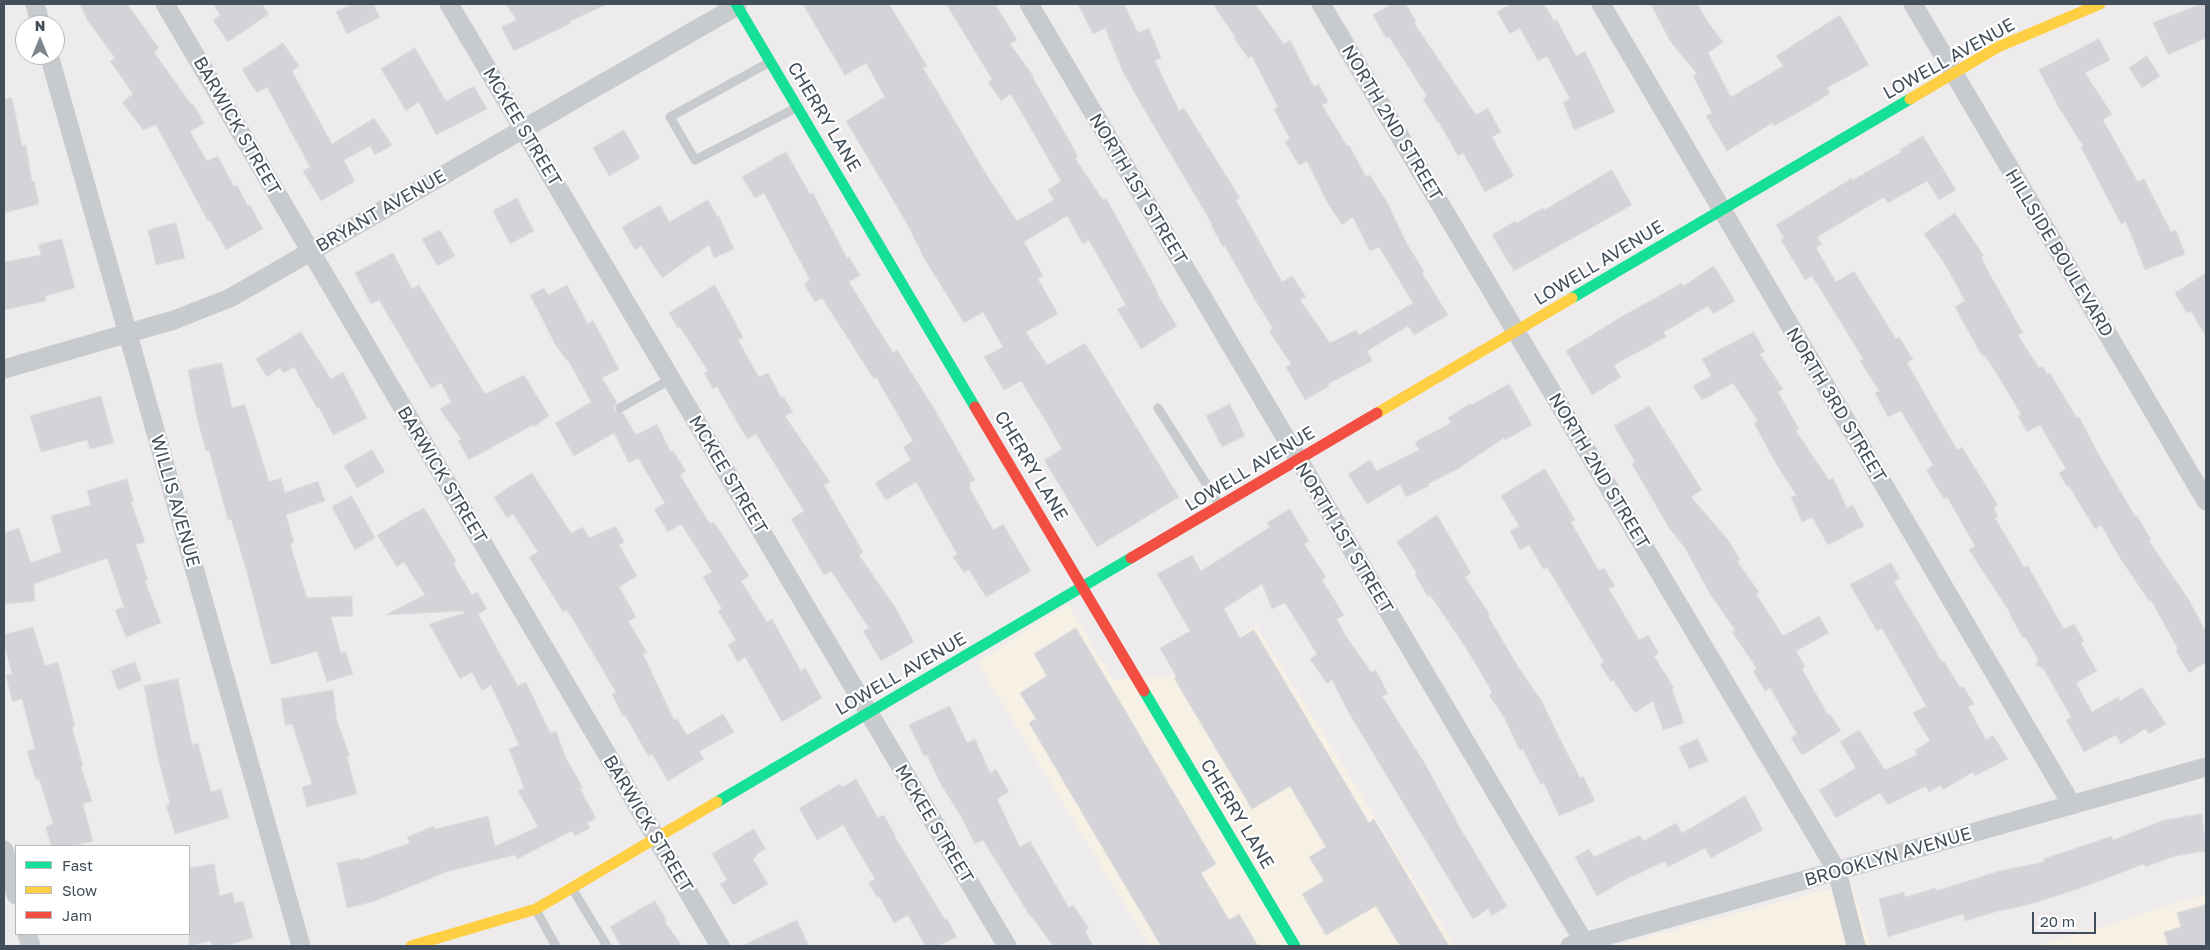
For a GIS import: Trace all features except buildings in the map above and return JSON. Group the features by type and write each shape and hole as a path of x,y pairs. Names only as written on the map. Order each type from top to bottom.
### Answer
{"street":[{"name":"BARWICK STREET","path":"164,4 720,946"},
{"name":"MCKEE STREET","path":"449,4 1007,946"},
{"name":"NORTH 1ST STREET","path":"1029,4 1298,460 1577,944"},
{"name":"NORTH 2ND STREET","path":"1321,4 1836,871 1856,946"},
{"name":"NORTH 3RD STREET","path":"1601,4 2072,805"},
{"name":"HILLSIDE BOULEVARD","path":"1913,4 2206,501"},
{"name":"LOWELL AVENUE","path":"411,946 536,909 1998,47 2100,4"},
{"name":"BRYANT AVENUE","path":"4,369 174,320 230,298 736,5"},
{"name":"CHERRY LANE","path":"736,5 1295,946"},
{"name":"WILLIS AVENUE","path":"52,65 301,946"},
{"name":"BROOKLYN AVENUE","path":"1577,944 2206,767"},
{"path":"4,850 15,891"}],"lane":[{"path":"770,62 670,118 695,160 798,107"},
{"path":"620,408 671,379"},
{"path":"1158,408 1221,506"},
{"path":"572,887 607,946"},
{"path":"536,909 556,946"}],"shaded area":[{"path":"1068,604 1113,680 1171,676 1256,626 1455,946 1150,946 977,662"},
{"path":"1851,883 1871,946 1613,946"},
{"path":"2206,894 2206,946 2038,946"}],"traffic: fast":[{"path":"736,4 975,407"},
{"path":"1572,298 1910,99"},
{"path":"717,802 1131,558"},
{"path":"1144,691 1295,946"}],"traffic: slow":[{"path":"1910,99 1998,47 2100,4"},
{"path":"1377,413 1572,298"},
{"path":"411,946 536,909 717,802"}],"traffic: jam":[{"path":"975,407 1144,691"},
{"path":"1131,558 1377,413"}]}
